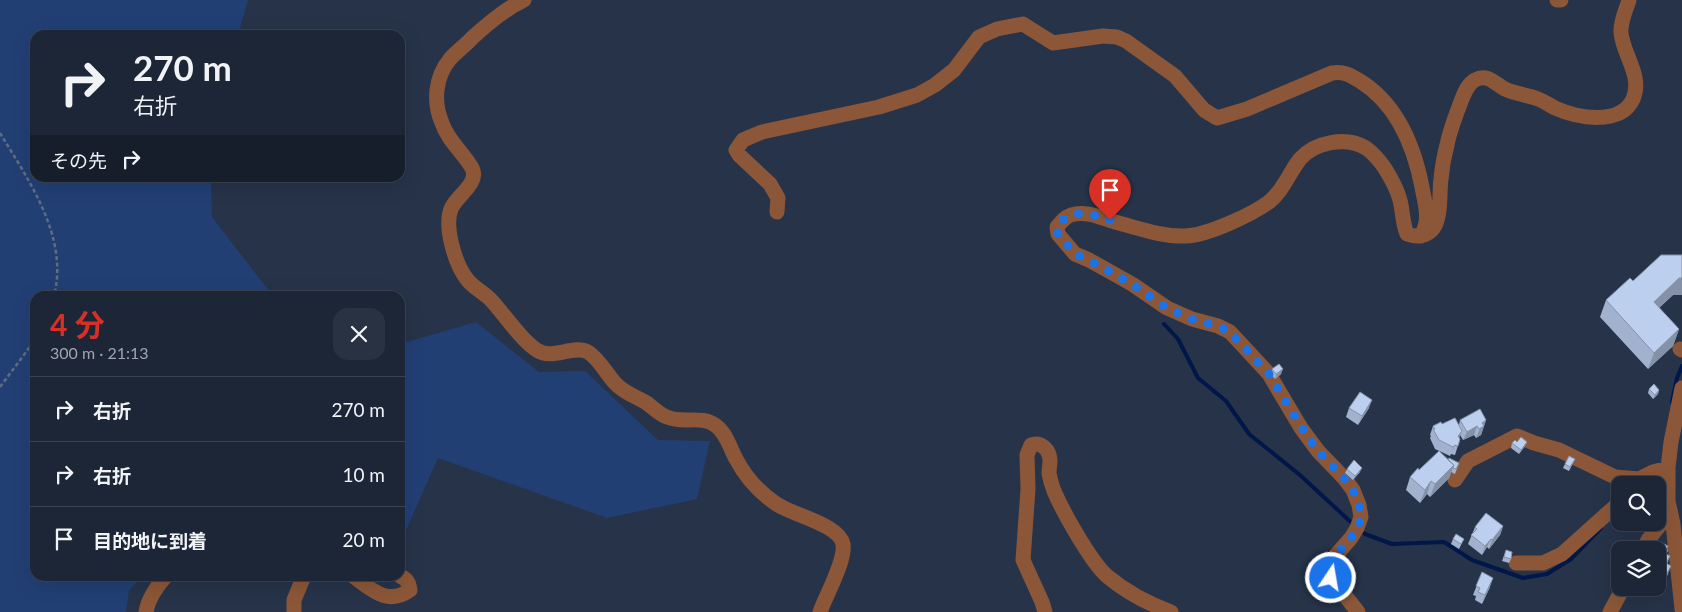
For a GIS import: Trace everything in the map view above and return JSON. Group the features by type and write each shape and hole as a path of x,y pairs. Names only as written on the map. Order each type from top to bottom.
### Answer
{"street":[{"path":"524,0 493,20 452,57 444,67 439,80 436,93 437,108 441,122 448,138 474,172 473,181 454,202 450,212 449,232 458,265 472,286 488,297 537,351 552,354 578,350 586,351 624,392 642,400 659,413 674,420 707,420 715,424 722,432 744,471 765,495 777,505 823,525 837,534 843,542 843,553 820,612"},
{"path":"1358,612 1331,578 1330,572 1336,555 1351,538 1362,517 1359,505 1353,490 1318,451 1269,374 1230,332 1167,308 1132,284 1075,254 1058,234 1057,226 1071,214 1093,214 1118,223 1164,234 1187,236 1208,231 1232,222 1269,202 1278,193 1301,158 1311,150 1334,142 1345,142 1366,148 1377,157 1390,176 1401,202 1404,227 1407,234 1415,237 1421,236 1431,231 1439,213 1441,177 1446,145 1464,95 1476,79 1491,79 1505,89 1536,98 1556,108 1584,116 1613,117 1623,112 1629,106 1634,98 1636,87 1631,64 1620,31 1629,0"},
{"path":"777,212 778,198 770,184 736,150 742,140 762,132 879,107 917,95 935,85 954,70 979,37 997,29 1023,24 1053,43 1103,36 1117,37 1126,41 1175,76 1204,110 1217,118 1247,109 1332,73 1342,72 1350,74 1373,88 1395,114 1408,139 1420,179 1426,213 1427,222 1421,236"},
{"path":"1682,388 1671,442 1668,468 1668,501 1682,609"},
{"path":"1455,480 1468,461 1517,436 1534,444 1559,450 1613,476"},
{"path":"1045,612 1024,560 1028,450 1031,445 1036,443 1045,448 1049,454 1050,473 1054,491 1069,520 1094,560 1107,576 1129,592 1171,612"},
{"path":"1647,476 1653,472 1668,468"},
{"path":"1516,563 1543,564 1562,554 1611,510"},
{"path":"1648,541 1670,512"},
{"path":"359,581 378,593 393,598 410,590 410,584 405,578"},
{"path":"146,612 147,606 162,581"},
{"path":"294,612 294,600 302,581"},
{"path":"1610,612 1619,596"}],"path":[{"path":"0,132 30,181"},
{"path":"30,182 49,224 56,248 57,283 55,291"},
{"path":"0,387 30,347"}],"shaded area":[{"path":"0,0 248,0 239,30 30,30 30,182 211,182 212,217 269,291 30,291 30,581 138,581 129,590 126,612 0,612"},
{"path":"476,322 539,372 585,371 658,440 710,441 697,499 607,518 438,458 405,533 405,343"}],"building":[{"path":"1661,255 1682,255 1682,278 1679,278 1654,302 1679,329 1654,353 1606,300 1630,278 1633,281"},
{"path":"1279,364 1283,369 1276,374 1272,369"},
{"path":"1654,384 1659,390 1655,395 1649,389"},
{"path":"1360,392 1372,400 1362,416 1349,408"},
{"path":"1480,409 1486,420 1482,423 1484,426 1479,429 1477,426 1467,432 1460,420"},
{"path":"1455,418 1462,431 1458,436 1460,439 1458,446 1455,445 1453,447 1439,440 1433,426"},
{"path":"1521,437 1527,442 1521,450 1512,443 1515,440 1517,442"},
{"path":"1439,451 1454,465 1435,484 1431,481 1425,490 1410,477"},
{"path":"1569,456 1575,459 1570,467 1565,464"},
{"path":"1449,458 1459,463 1456,469 1453,468 1454,465 1448,460"},
{"path":"1354,460 1362,468 1355,476 1347,469"},
{"path":"1486,513 1503,526 1485,546 1471,535 1477,529 1475,527"},
{"path":"1456,534 1464,539 1461,544 1453,539"},
{"path":"1506,550 1512,552 1511,559 1504,557"},
{"path":"1666,554 1670,556 1666,563"},
{"path":"1666,563 1671,566 1666,575"},
{"path":"1482,572 1493,578 1485,595 1478,592 1480,588 1476,586"}],"waterway":[{"path":"1164,324 1178,339 1198,378 1226,401 1249,434 1300,475 1354,525"},
{"path":"1672,402 1677,378 1682,366"},
{"path":"1360,530 1365,534 1392,544 1444,542 1472,560 1523,578 1547,574 1571,559 1601,528"}],"route":[{"path":"1110,220 1093,214 1071,214 1057,226 1058,234 1075,254 1100,265 1167,308 1230,332 1269,374 1318,451 1353,490 1362,517 1351,538 1336,555 1330,572 1331,578"}]}
